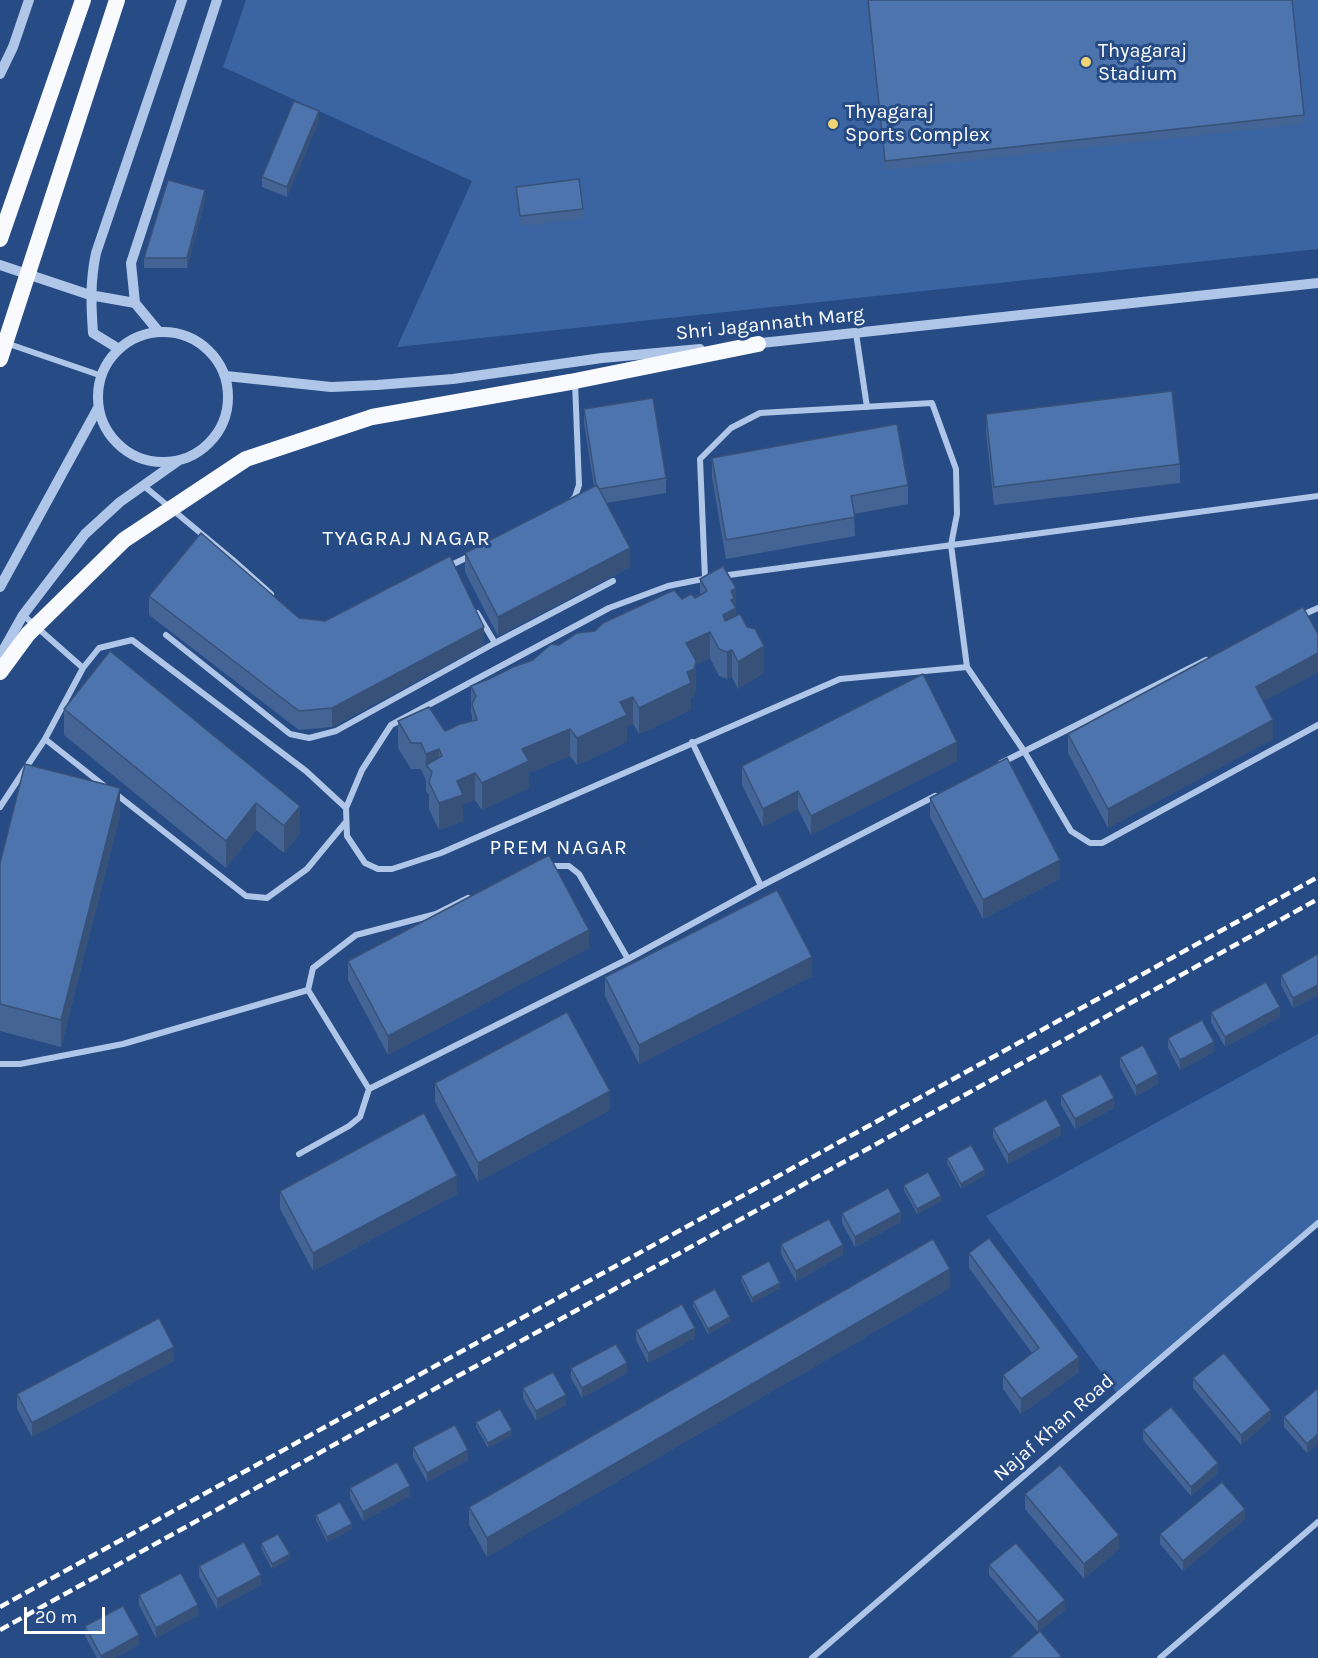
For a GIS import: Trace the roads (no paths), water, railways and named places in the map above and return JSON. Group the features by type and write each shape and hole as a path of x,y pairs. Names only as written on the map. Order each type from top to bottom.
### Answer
{"highway":[{"path":"0,240 83,0"},
{"path":"0,358 117,0"},
{"path":"0,672 28,634 124,540 246,459 372,417 573,381 758,344"}],"street":[{"path":"0,74 13,48 29,0"},
{"path":"119,349 93,333 91,278 96,253 182,0"},
{"path":"159,332 135,303 130,262 217,0"},
{"path":"0,265 90,295 135,303"},
{"name":"Shri Jagannath Marg","path":"226,376 331,387 453,379 602,358 758,344 1318,283"},
{"path":"0,656 23,615 85,534 120,502 179,461 199,452 215,438 225,418 229,397 226,376 216,357 200,342 180,334 159,332 138,337 119,349 106,365 99,386 98,408 105,428 118,445 136,457 157,462 179,461"},
{"path":"856,333 867,407"},
{"path":"0,341 102,376"},
{"path":"563,508 575,497 579,485 573,381"},
{"path":"705,578 700,459 730,428 760,412 932,403 956,469 957,514 951,545 967,667 1024,751 1071,831 1090,843 1102,843 1318,725"},
{"path":"0,587 98,408"},
{"path":"144,486 274,597"},
{"path":"967,667 840,679 441,853 392,869 378,869 365,863 347,836 346,808 362,770 391,725 609,608 668,586 705,578 1318,496"},
{"path":"440,571 479,551"},
{"path":"450,566 455,576"},
{"path":"166,635 290,734 309,738 336,731 613,580"},
{"path":"472,604 495,643"},
{"path":"1296,618 1318,608"},
{"path":"23,615 83,668"},
{"path":"0,807 45,739 83,668 99,648 132,640 306,771 346,808"},
{"path":"992,767 1210,658"},
{"path":"45,739 246,896 267,898 307,869 345,823"},
{"path":"692,742 760,886"},
{"path":"299,1154 350,1126 360,1117 369,1089 628,958 760,886 940,794"},
{"path":"542,866 569,866 579,874 628,958"},
{"path":"369,1089 308,990 313,968 356,935 436,914 474,895"},
{"path":"0,1064 20,1064 123,1044 308,990"},
{"name":"Najaf Khan Road","path":"812,1658 1318,1223"},
{"path":"1160,1658 1318,1522"}],"railway":[{"path":"0,1607 1318,877"},
{"path":"0,1630 1318,899"}],"place":[{"name":"Thyagaraj Stadium","path":"1086,62"},
{"name":"Thyagaraj Sports Complex","path":"833,124"}],"district":[{"name":"TYAGRAJ NAGAR","path":"407,539"},
{"name":"PREM NAGAR","path":"559,848"}]}
